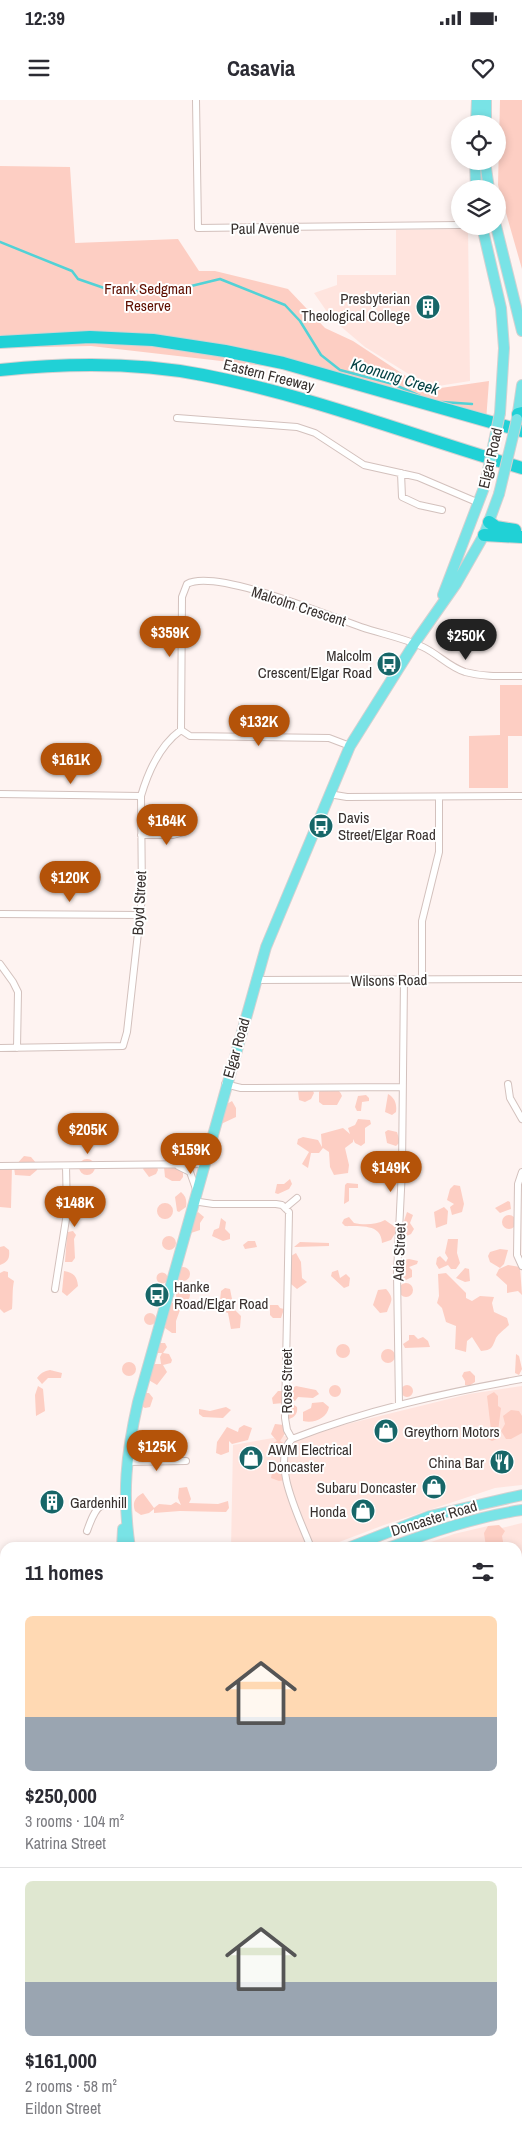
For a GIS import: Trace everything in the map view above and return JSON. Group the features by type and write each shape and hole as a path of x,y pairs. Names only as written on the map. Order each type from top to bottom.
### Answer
{"highway":[{"name":"Eastern Freeway","path":"0,342 90,336 153,340 225,351 283,363 522,431"},
{"name":"Eastern Freeway","path":"0,370 112,364 202,374 293,396 522,468"},
{"path":"490,522 496,527 522,532"},
{"path":"484,536 522,537"}],"main road":[{"path":"476,115 477,100"},
{"path":"486,100 486,115"},
{"name":"Elgar Road","path":"434,614 485,485 500,413 504,348 499,294 484,235"},
{"name":"Elgar Road","path":"498,235 515,296 522,331"},
{"name":"Elgar Road","path":"499,294 504,286 500,264 501,249"},
{"name":"Elgar Road","path":"129,1542 125,1512 120,1501 138,1402 225,1084 266,946 350,746 414,644 456,584 484,536 499,494 517,416 522,385"},
{"path":"496,437 517,416"},
{"path":"479,503 490,522"},
{"name":"Doncaster Road","path":"363,1542 430,1516 522,1495"},
{"name":"Doncaster Road","path":"404,1542 439,1529 479,1518 522,1510"},
{"name":"Elgar Road","path":"122,1542 125,1512"}],"street":[{"name":"Paul Avenue","path":"196,100 198,228 451,225"},
{"path":"177,418 297,427 315,433 364,465 401,473 440,485 479,503"},
{"path":"401,473 402,497 414,504 442,510"},
{"name":"Malcolm Crescent","path":"181,730 182,597 184,588 197,580 248,589 424,647 456,668 466,672 485,675 522,676"},
{"path":"181,730 190,736 329,738 350,746"},
{"name":"Boyd Street","path":"0,1048 123,1046 127,1032 140,915 141,796 145,783 163,748 181,730"},
{"path":"0,794 141,796"},
{"path":"329,794 347,796 439,797 522,796"},
{"path":"422,979 422,921 439,852 439,797"},
{"path":"141,836 173,836 186,831"},
{"path":"0,914 140,915"},
{"path":"0,964 18,992 17,1048"},
{"name":"Wilsons Road","path":"255,980 522,979"},
{"name":"Ada Street","path":"399,1405 397,1272 402,1169 404,980"},
{"path":"225,1084 240,1088 402,1087"},
{"path":"508,1084 510,1098 522,1119"},
{"path":"0,1166 176,1166 204,1164"},
{"path":"55,1289 67,1213 66,1166"},
{"path":"176,1166 190,1172 196,1190"},
{"path":"522,1172 518,1184 517,1255 522,1266"},
{"path":"193,1201 213,1204 276,1204 285,1208 297,1198"},
{"name":"Rose Street","path":"285,1208 289,1218 285,1418 287,1430 292,1439"},
{"path":"309,1542 285,1480 286,1448 292,1439 340,1420 463,1390 522,1379"},
{"path":"127,1462 186,1461"},
{"path":"87,1531 99,1507 120,1501"}],"shaded area":[{"path":"451,229 451,235 468,235 470,381 438,386 420,381 365,347 332,319 314,293 337,285 337,275 396,275 396,230"},
{"path":"522,1386 522,1485 495,1488 339,1542 231,1542 233,1445 331,1428 469,1394"},
{"path":"522,1523 522,1542 431,1542 454,1534 488,1526 489,1531"}],"green space":[{"path":"500,100 522,100 522,269 506,213 506,180 498,180 498,170 506,170 506,115 500,115"},
{"name":"Frank Sedgman Reserve","path":"0,166 70,167 75,243 178,239 199,271 215,271 288,289 325,328 353,341 427,390 489,381 486,421 282,368 91,346 0,348"},
{"path":"500,685 522,685 522,736 508,736 508,788 469,788 469,736 500,735"},
{"path":"323,1088 334,1089 341,1093 342,1096 337,1105 323,1105 319,1102 319,1092"},
{"path":"298,1091 313,1091 314,1093 311,1099 305,1102 299,1100"},
{"path":"388,1094 394,1099 396,1104 396,1112 392,1115 385,1112"},
{"path":"366,1095 369,1098 369,1101 362,1102 361,1111 357,1111 355,1107 358,1096"},
{"path":"232,1101 236,1108 236,1117 221,1124 225,1105"},
{"path":"358,1119 370,1120 371,1124 365,1128 365,1143 361,1146 355,1143 353,1139 353,1142 345,1148 349,1165 348,1173 334,1175 330,1167 329,1152 323,1148 319,1153 311,1153 308,1168 302,1164 309,1152 297,1144 298,1139 303,1137 318,1140 322,1147 321,1134 343,1128 350,1134 348,1128 355,1125"},
{"path":"388,1130 397,1132 400,1142 396,1146 387,1143 385,1132"},
{"path":"24,1156 31,1157 37,1164 37,1170 30,1176 15,1175 14,1167"},
{"path":"87,1159 95,1167 87,1175 79,1167"},
{"path":"0,1166 12,1166 11,1208 0,1207"},
{"path":"157,1166 156,1174 149,1177 143,1169 144,1167"},
{"path":"164,1167 176,1167 183,1171 183,1177 180,1181 172,1181 165,1177"},
{"path":"290,1179 292,1184 289,1189 278,1194 275,1193 277,1184 284,1184"},
{"path":"347,1183 358,1184 358,1188 349,1188 349,1201 344,1204 345,1185"},
{"path":"454,1185 460,1186 464,1204 462,1212 452,1215 450,1207 454,1204 447,1200 450,1189"},
{"path":"181,1192 185,1197 186,1207 179,1212 177,1211 175,1197"},
{"path":"508,1201 510,1202 511,1209 500,1213 495,1208"},
{"path":"165,1203 173,1211 165,1219 157,1211"},
{"path":"444,1207 448,1211 447,1224 436,1228 434,1212"},
{"path":"198,1212 204,1217 200,1223 200,1230 191,1233 189,1224"},
{"path":"407,1212 413,1215 410,1223 414,1229 411,1234 402,1238 402,1224 405,1222"},
{"path":"506,1215 512,1215 516,1222 512,1229 506,1229 502,1225 502,1219"},
{"path":"349,1217 354,1223 361,1224 374,1224 385,1220 395,1227 396,1232 391,1240 382,1243 381,1237 374,1229 345,1226 342,1223 344,1219"},
{"path":"221,1218 226,1222 225,1229 230,1234 230,1239 223,1241 212,1236 214,1230 219,1228"},
{"path":"73,1231 76,1235 74,1239 75,1258 72,1262 65,1262 67,1235 68,1232"},
{"path":"169,1236 174,1238 176,1243 174,1248 169,1250 164,1248 162,1243 164,1238"},
{"path":"448,1239 458,1239 457,1253 460,1263 456,1269 451,1269 448,1265 439,1269 436,1264 437,1258 440,1256 446,1262 448,1258 445,1253"},
{"path":"248,1241 255,1241 257,1247 245,1249 243,1245"},
{"path":"300,1242 329,1243 329,1246 294,1247"},
{"path":"4,1246 9,1250 9,1257 5,1263 0,1265 0,1247"},
{"path":"500,1249 508,1250 504,1264 500,1268 490,1262 488,1256 490,1252"},
{"path":"296,1253 301,1262 302,1278 307,1282 297,1289 291,1284 291,1256"},
{"path":"403,1260 418,1261 417,1264 409,1267 412,1270 412,1277 404,1281 400,1265"},
{"path":"508,1265 520,1267 522,1295 518,1291 507,1293 507,1285 496,1275 499,1269"},
{"path":"180,1267 186,1267 190,1274 186,1281 180,1281 176,1277 176,1271"},
{"path":"465,1268 469,1269 470,1281 465,1282 456,1278"},
{"path":"338,1270 340,1278 346,1274 350,1278 349,1286 344,1288 331,1276 332,1272"},
{"path":"64,1271 74,1276 78,1286 67,1296 62,1292"},
{"path":"8,1272 8,1277 14,1281 12,1309 4,1313 0,1309 0,1273"},
{"path":"162,1272 168,1278 162,1284 156,1278"},
{"path":"446,1273 466,1293 466,1298 472,1301 480,1296 494,1297 492,1303 494,1312 507,1318 509,1325 497,1336 490,1349 481,1351 472,1337 467,1341 466,1352 455,1349 456,1326 446,1322 442,1308 437,1303 439,1296 438,1274"},
{"path":"406,1283 411,1285 413,1290 411,1295 406,1297 401,1295 399,1290 401,1285"},
{"path":"183,1288 188,1290 190,1295 188,1300 183,1302 178,1300 176,1295 178,1290"},
{"path":"225,1288 230,1289 234,1309 241,1316 240,1328 231,1329 228,1313 219,1310 221,1291"},
{"path":"386,1289 391,1295 391,1303 387,1312 380,1313 373,1305 378,1290"},
{"path":"170,1302 178,1305 180,1310 176,1321 176,1333 172,1333 165,1328"},
{"path":"270,1305 278,1305 284,1309 281,1318 273,1318 270,1315"},
{"path":"152,1313 155,1314 155,1324 148,1325 145,1324 144,1317 145,1314"},
{"path":"409,1335 414,1335 418,1339 423,1337 428,1341 430,1347 405,1348 403,1344 409,1340"},
{"path":"159,1343 165,1343 167,1347 163,1353 169,1354 172,1360 171,1363 163,1365 167,1372 157,1385 147,1379 149,1369 155,1364 161,1364 160,1357 162,1353 157,1353 156,1349"},
{"path":"340,1344 346,1344 350,1351 346,1358 340,1358 336,1354 336,1348"},
{"path":"388,1349 393,1351 395,1356 393,1361 388,1363 383,1361 381,1356 383,1351"},
{"path":"516,1354 519,1356 522,1369 519,1375 515,1373"},
{"path":"126,1362 132,1362 136,1369 132,1376 126,1376 122,1372 122,1366"},
{"path":"50,1370 62,1373 61,1378 48,1378 42,1384 37,1378 43,1372"},
{"path":"470,1371 475,1376 475,1382 469,1386 465,1385 462,1376 464,1372"},
{"path":"333,1385 337,1385 341,1391 337,1397 333,1397 329,1393 329,1389"},
{"path":"407,1385 413,1391 407,1397 401,1391"},
{"path":"38,1386 43,1389 45,1411 36,1416 35,1395"},
{"path":"296,1386 316,1390 319,1394 313,1398 298,1397 295,1401 290,1399 291,1389"},
{"path":"278,1391 283,1391 283,1403 273,1404 272,1398"},
{"path":"494,1392 498,1396 498,1406 501,1408 497,1439 492,1441 488,1439 491,1430 487,1396"},
{"path":"140,1393 149,1393 153,1398 150,1407 145,1408 141,1406"},
{"path":"323,1402 329,1407 323,1417 311,1422 303,1421 303,1412 311,1408 312,1403"},
{"path":"291,1403 297,1407 297,1411 289,1419 281,1415 283,1408"},
{"path":"226,1407 231,1410 223,1418 203,1417 199,1414 199,1409 210,1411"},
{"path":"511,1410 519,1411 522,1416 522,1433 511,1439 506,1439 501,1431 505,1424 503,1416"},
{"path":"275,1424 284,1425 286,1432 280,1441 285,1444 284,1450 279,1455 275,1455 273,1452 273,1443 277,1441 271,1434"},
{"path":"244,1425 252,1428 248,1440 232,1444 229,1441 229,1452 221,1455 216,1453 217,1442 227,1427 238,1432 239,1428"},
{"path":"140,1433 147,1440 145,1445 138,1450 133,1438"},
{"path":"280,1468 285,1480 279,1481 271,1478 272,1473"},
{"path":"187,1487 191,1499 189,1503 218,1504 228,1501 229,1508 226,1512 180,1511 154,1513 154,1509 149,1513 141,1515 135,1511 135,1500 143,1493 154,1508 159,1504 171,1505 176,1502 181,1505 178,1498 179,1488"},
{"path":"499,1525 505,1531 502,1536 503,1542 485,1542 484,1533 488,1526"}],"waterway":[{"name":"Koonung Creek","path":"0,242 72,271 78,279 107,289 150,292 183,288 220,279 285,305 300,321 321,355 340,370 393,384 420,396"},
{"name":"Koonung Creek","path":"442,402 472,404"}],"place":[{"name":"Presbyterian Theological College","path":"428,307"},
{"name":"Malcolm Crescent/Elgar Road","path":"389,664"},
{"name":"Davis Street/Elgar Road","path":"321,826"},
{"name":"Hanke Road/Elgar Road","path":"157,1295"},
{"name":"Greythorn Motors","path":"386,1431"},
{"name":"AWM Electrical Doncaster","path":"251,1458"},
{"name":"China Bar","path":"502,1462"},
{"name":"Subaru Doncaster","path":"434,1487"},
{"name":"Gardenhill","path":"52,1502"},
{"name":"Honda","path":"363,1511"}]}
